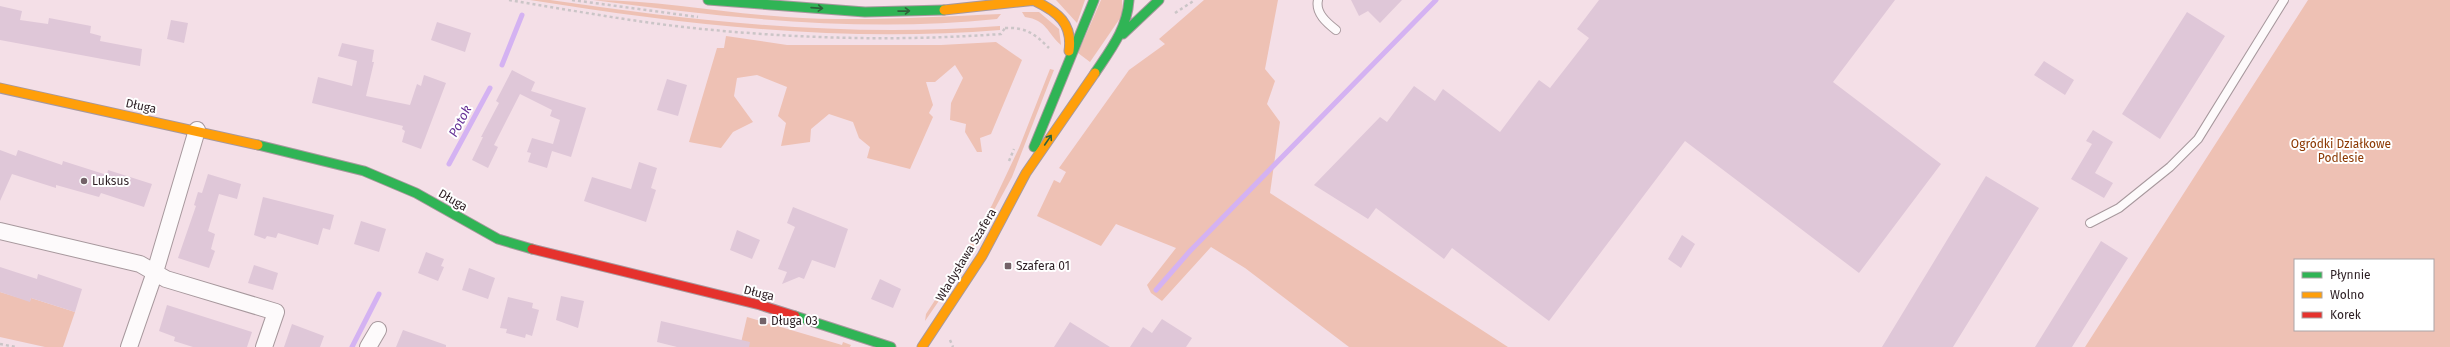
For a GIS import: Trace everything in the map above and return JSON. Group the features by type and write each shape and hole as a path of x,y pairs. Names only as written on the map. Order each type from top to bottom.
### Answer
{"street":[{"path":"708,0 865,12 939,10 1036,0"},
{"name":"Władysława Szafera","path":"1036,0 1062,16 1070,29 1070,46 1066,63"},
{"name":"Władysława Szafera","path":"1026,173 1037,135 1066,63 1094,0"},
{"name":"Władysława Szafera","path":"922,347 982,256 1026,173 1118,39 1128,17 1130,0"},
{"name":"Władysława Szafera","path":"1118,39 1159,0"},
{"name":"Długa","path":"0,88 197,130 364,171 416,192 498,239 536,251 760,305 891,347"},
{"path":"129,347 155,272 197,130"},
{"path":"0,231 140,264 166,279 276,312 264,347"},
{"path":"368,347 378,330"}],"lane":[{"path":"1318,0 1317,5 1323,18 1336,30"},
{"path":"2090,222 2119,208 2170,167 2198,138 2284,0"}],"path":[{"path":"509,0 711,30 817,38 950,38 1001,34 1005,28 1028,30 1035,34 1052,52"},
{"path":"1171,16 1195,0"},
{"path":"1007,165 1017,144"},
{"path":"0,344 16,347"}],"green space":[{"path":"530,0 550,0 662,15 774,26 887,30 1000,26 1000,30 882,34 823,33 706,24"},
{"path":"593,0 666,4 786,17 840,19 1001,14 997,19 946,23 845,24 744,18"},
{"path":"1056,0 1085,0 1077,23"},
{"path":"1101,0 1122,0 1123,14 1090,62 1078,53"},
{"path":"1204,0 1278,0 1265,69 1275,81 1267,104 1280,122 1270,193 1508,347 1349,347 1245,268 1211,247 1162,301 1151,293 1147,285 1176,248 1116,224 1101,246 1037,216 1054,180 1060,183 1066,172 1059,168 1129,70 1165,44 1159,39"},
{"name":"Ogródki Działkowe Podlesie","path":"2308,0 2450,0 2450,347 2085,347"},
{"path":"1022,12 1039,12 1059,29 1061,45 1042,24 1038,21 1025,17"},
{"path":"726,36 787,45 941,45 996,42 1022,60 991,134 980,138 982,152 977,152 965,132 966,124 950,120 951,103 963,78 955,65 935,82 926,82 933,105 929,113 933,117 910,169 867,158 870,147 859,138 853,122 829,114 811,129 810,142 781,146 786,123 778,116 787,87 757,75 737,78 734,96 753,122 733,132 721,148 689,142 717,48 724,48"},
{"path":"1050,69 1054,70 1012,177 967,260 925,321 926,314 961,260 992,205 1019,148"},
{"path":"0,292 30,301 31,298 75,312 63,347 45,347 0,337"},
{"path":"747,317 842,345 843,342 851,345 850,347 740,347"}],"building":[{"path":"1351,0 1402,0 1380,23 1368,11 1359,16"},
{"path":"1599,0 1895,0 1833,82 1941,164 1859,273 1685,141 1549,321 1452,248 1444,259 1376,208 1368,219 1314,185 1380,117 1387,122 1414,86 1435,101 1443,89 1500,132 1539,80 1550,88 1589,38 1577,29"},
{"path":"0,6 22,11 20,20 48,24 49,18 91,26 90,33 101,36 100,41 142,49 140,66 0,40"},
{"path":"2187,12 2225,36 2160,139 2122,114"},
{"path":"171,20 188,23 184,43 167,39"},
{"path":"437,22 471,33 465,52 431,40"},
{"path":"342,43 374,50 372,62 374,62 366,96 410,105 417,84 421,86 424,75 446,83 421,149 402,142 405,131 402,129 403,126 312,103 318,77 352,86 357,61 338,56"},
{"path":"2044,61 2074,80 2065,95 2034,75"},
{"path":"512,70 535,82 531,91 586,108 571,157 552,151 547,168 528,162 531,153 527,152 532,138 553,144 560,120 550,116 552,110 520,94 494,145 498,147 488,168 472,160 483,137 481,137 499,103 496,101"},
{"path":"667,79 687,85 678,116 657,110"},
{"path":"2093,130 2113,142 2095,173 2113,183 2104,198 2071,179 2092,144 2086,141"},
{"path":"0,150 16,156 18,150 62,165 63,161 107,175 108,170 152,184 144,207 101,193 99,197 56,185 56,188 12,174 0,201"},
{"path":"639,162 657,168 651,188 656,190 646,222 584,201 592,177 631,189"},
{"path":"208,174 241,184 237,199 219,194 208,231 215,234 211,249 215,251 209,268 178,258 196,206 194,205 198,192 202,193"},
{"path":"1986,176 2039,208 1953,347 1882,347"},
{"path":"263,197 334,215 330,230 323,228 318,245 278,233 276,238 267,236 265,239 254,235"},
{"path":"793,207 848,229 835,268 812,260 804,279 799,277 782,284 787,272 778,269 795,227 787,223"},
{"path":"361,221 386,229 379,252 354,244"},
{"path":"737,230 760,240 752,259 730,250"},
{"path":"1682,235 1695,244 1681,268 1668,259"},
{"path":"2101,241 2128,258 2072,347 2035,347"},
{"path":"426,252 444,259 441,266 444,267 438,281 418,273"},
{"path":"254,265 278,273 273,290 248,283"},
{"path":"0,267 37,279 38,274 82,289 75,312 31,298 30,302 0,292"},
{"path":"469,268 495,278 488,299 462,290"},
{"path":"880,279 901,289 893,308 871,299"},
{"path":"561,296 584,301 578,328 556,320"},
{"path":"508,297 533,303 532,308 539,310 532,336 526,334 525,338 506,333 507,329 500,328"},
{"path":"167,305 252,332 247,347 193,347 174,341 175,337 159,331"},
{"path":"1162,319 1192,338 1186,347 1130,347 1143,327 1152,333"},
{"path":"661,321 750,342 749,347 677,347 657,342"},
{"path":"1070,322 1110,347 1054,347"},
{"path":"292,324 324,336 320,347 284,347"},
{"path":"403,330 446,345 446,347 396,347"}],"waterway":[{"path":"1156,290 1190,251 1436,0"},
{"name":"Potok","path":"502,65 522,15"},
{"name":"Potok","path":"449,164 490,88"},
{"name":"Potok","path":"352,347 379,294"}],"traffic: fast":[{"path":"708,0 865,12 944,10"},
{"path":"1034,147 1094,0"},
{"path":"1095,73 1122,30 1128,10 1129,0"},
{"path":"1123,34 1159,0"},
{"path":"258,145 364,171 416,193 498,239 532,249"},
{"path":"795,316 891,347"}],"traffic: slow":[{"path":"944,10 1037,0"},
{"path":"1035,1 1051,10 1062,20 1069,33 1069,51"},
{"path":"922,347 982,256 1026,173 1095,73"},
{"path":"0,88 258,145"}],"traffic: jam":[{"path":"532,249 760,305 795,316"}],"place":[{"name":"Luksus","path":"84,181"},
{"name":"Szafera 01","path":"1008,266"},
{"name":"Długa 03","path":"763,321"}]}
